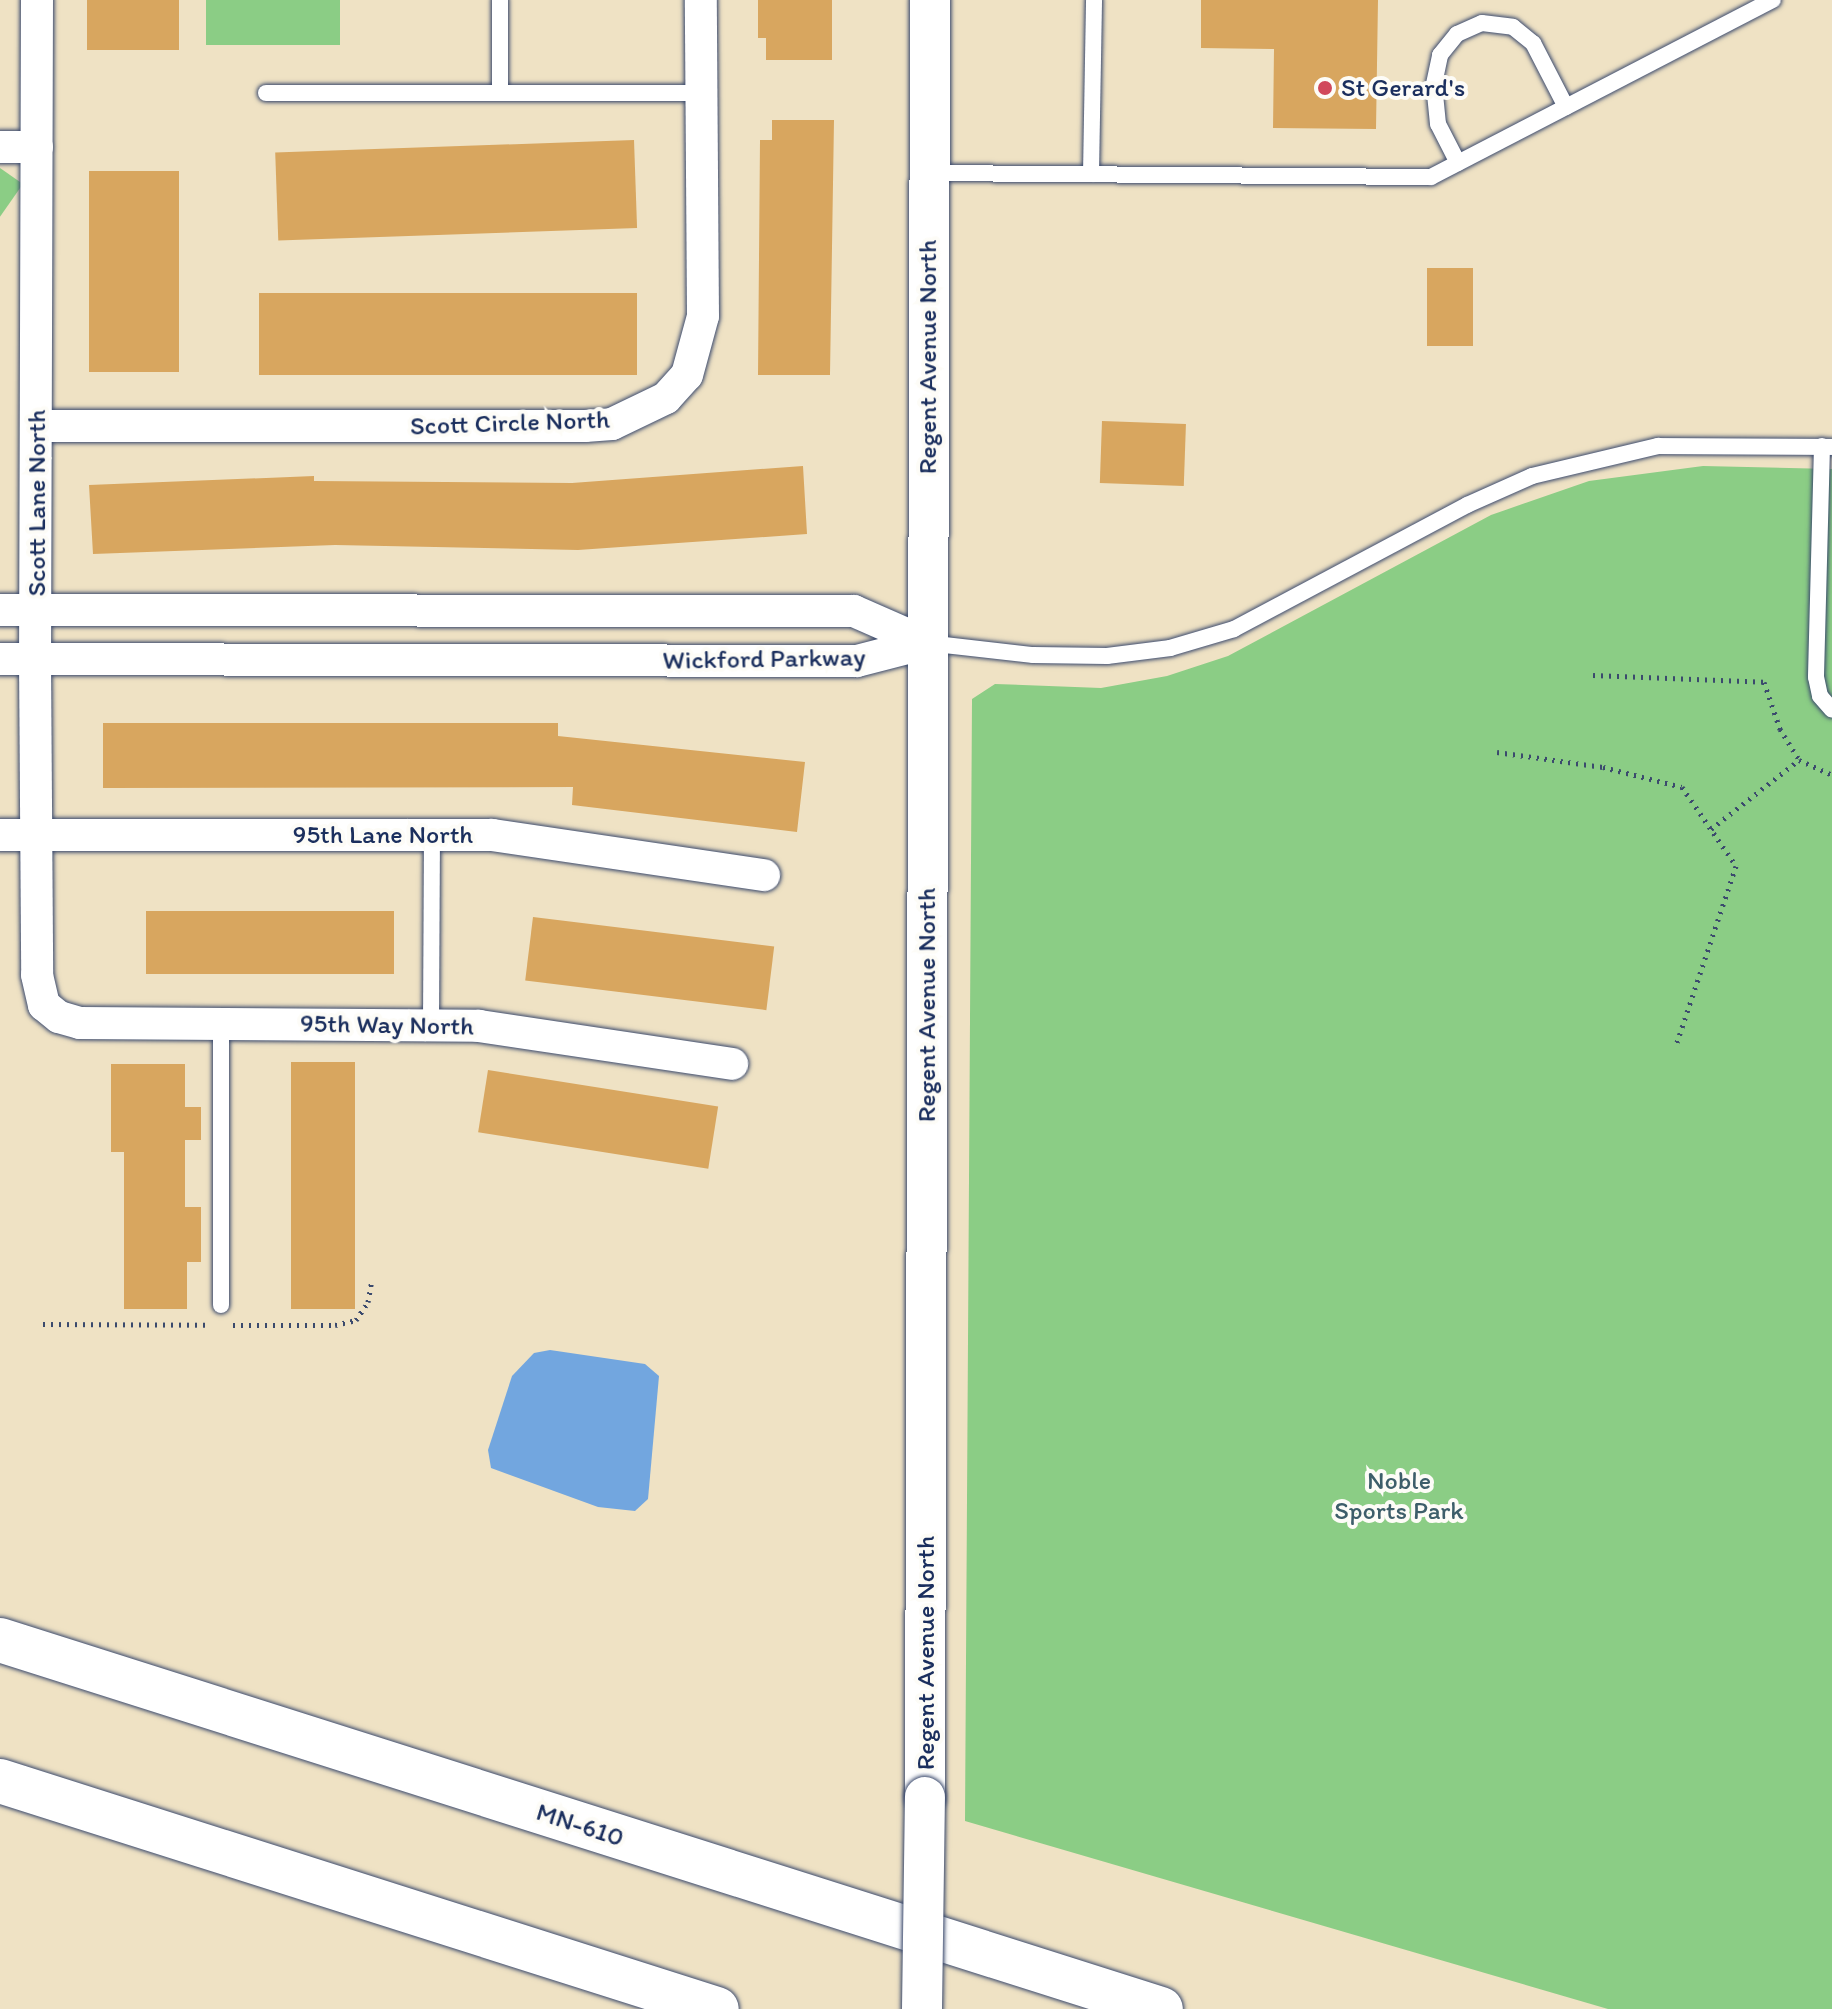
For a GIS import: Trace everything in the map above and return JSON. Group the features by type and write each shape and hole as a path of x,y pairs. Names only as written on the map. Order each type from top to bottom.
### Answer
{"highway":[{"name":"MN-610","path":"0,1640 1161,2009"},
{"path":"0,1781 717,2009"}],"street":[{"name":"Scott Lane North","path":"37,0 37,975 44,1005"},
{"name":"Scott Circle North","path":"36,426 585,426 612,424 666,398 687,375 698,347 703,316 701,0"},
{"name":"Regent Avenue North","path":"922,2009 930,0"},
{"path":"0,147 37,147"},
{"name":"Wickford Parkway","path":"0,610 854,611 927,643"},
{"name":"Wickford Parkway","path":"0,659 857,661 927,643"},
{"name":"95th Lane North","path":"0,835 492,835 764,875"},
{"name":"95th Way North","path":"44,1005 59,1017 80,1023 431,1023 732,1064"}],"lane":[{"path":"500,0 500,93"},
{"path":"1091,174 1094,0"},
{"path":"929,173 1431,177 1773,0"},
{"path":"1458,163 1438,124 1434,84 1440,55 1457,34 1482,23 1513,27 1533,43 1566,107"},
{"path":"266,93 702,93"},
{"path":"927,643 1033,655 1107,656 1170,648 1234,629 1467,505 1532,476 1658,446 1827,446 1816,677 1820,696 1832,710"},
{"path":"431,1023 432,834"},
{"path":"221,1023 221,1305"}],"path":[{"path":"1593,675 1764,682 1780,729 1799,760 1832,775"},
{"path":"1497,752 1603,767 1682,787 1736,866 1676,1045"},
{"path":"1711,829 1799,760"}],"green space":[{"path":"206,0 340,0 340,45 206,45"},
{"path":"0,168 23,184 0,217"},
{"name":"Noble Sports Park","path":"1703,466 1832,469 1832,2009 1608,2009 965,1821 972,699 995,684 1101,688 1167,676 1228,656 1491,515 1589,481"}],"water":[{"path":"550,1350 645,1364 659,1376 648,1499 635,1511 598,1507 491,1468 488,1450 512,1376 534,1353"}],"building":[{"path":"87,0 179,0 179,50 87,50"},
{"path":"758,0 832,0 832,60 766,60 766,38 758,38"},
{"name":"St Gerard's","path":"1201,0 1378,0 1376,129 1273,128 1274,49 1201,48"},
{"path":"772,120 834,120 830,375 758,375 760,140 772,140"},
{"path":"634,140 637,228 278,240 275,153"},
{"path":"89,171 179,171 179,372 89,372"},
{"path":"1427,268 1473,268 1473,346 1427,346"},
{"path":"259,293 637,293 637,375 259,375"},
{"path":"1102,421 1186,424 1184,486 1100,483"},
{"path":"803,466 807,534 578,550 335,545 93,554 89,485 314,476 314,481 572,483"},
{"path":"103,723 558,723 558,736 805,762 797,832 572,805 573,787 103,788"},
{"path":"146,911 394,911 394,974 146,974"},
{"path":"533,917 774,947 766,1010 525,981"},
{"path":"291,1062 355,1062 355,1309 291,1309"},
{"path":"111,1064 185,1064 185,1107 201,1107 201,1140 185,1140 185,1207 201,1207 201,1262 187,1262 187,1309 124,1309 124,1152 111,1152"},
{"path":"488,1070 718,1106 708,1169 478,1132"}],"place":[{"name":"St Gerard's","path":"1325,88"}]}
